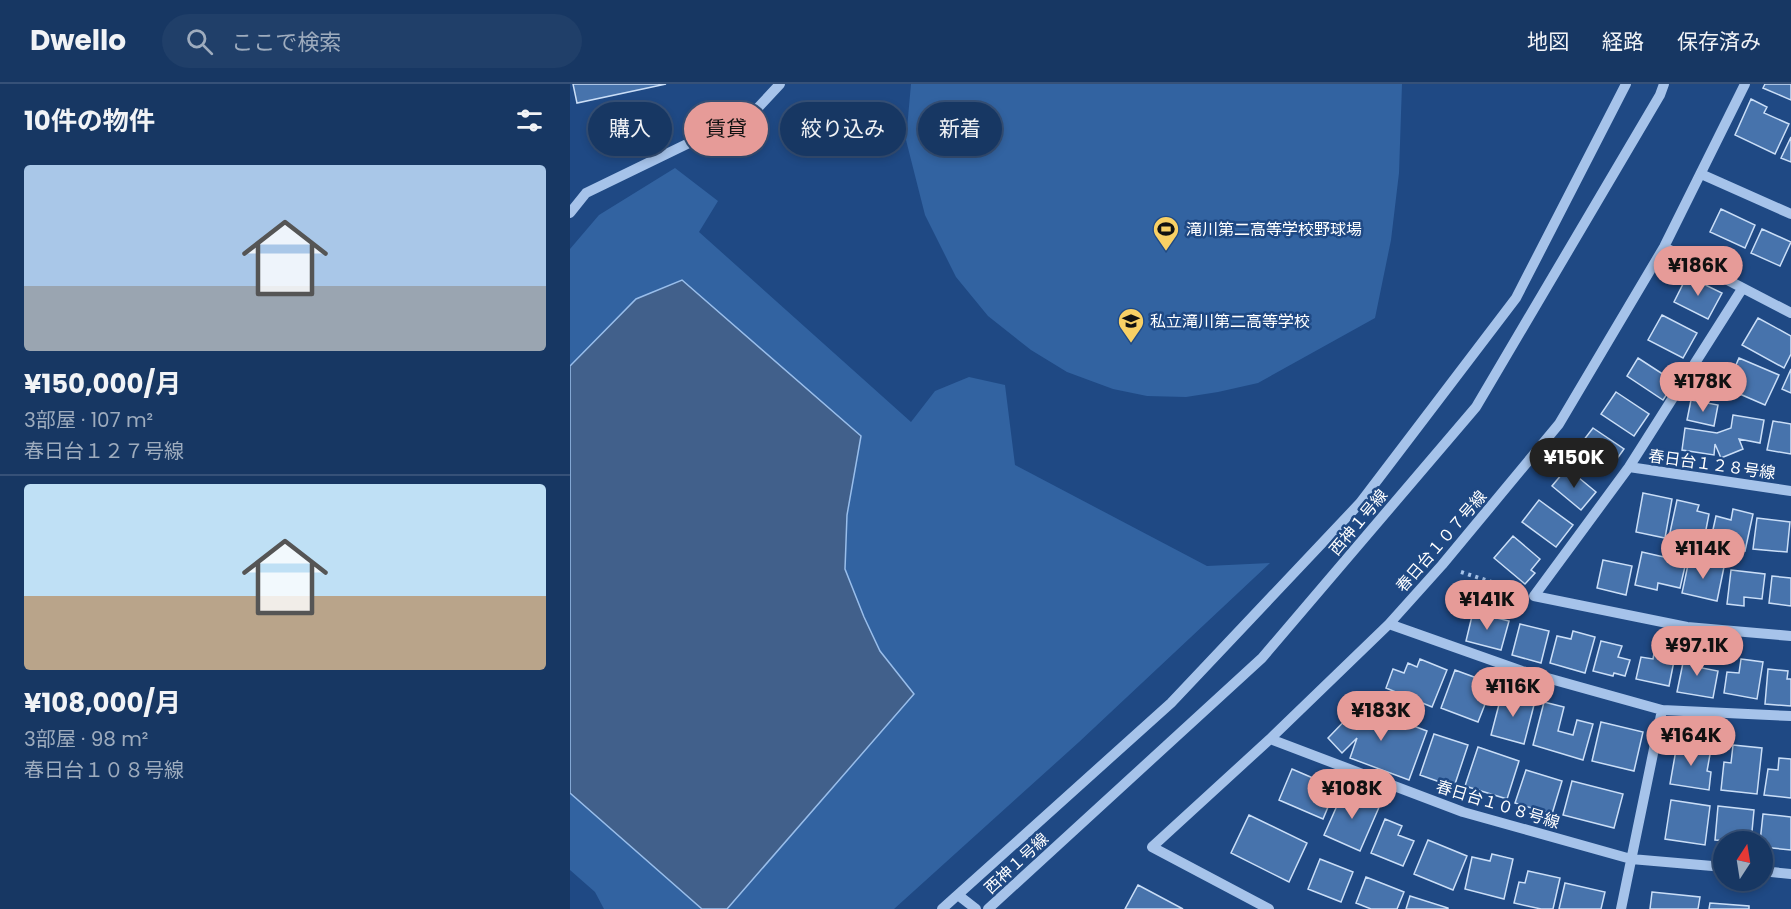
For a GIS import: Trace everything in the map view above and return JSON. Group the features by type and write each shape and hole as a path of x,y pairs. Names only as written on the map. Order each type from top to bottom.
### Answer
{"street":[{"path":"570,213 586,194 755,111 780,84"},
{"name":"西神１号線","path":"942,909 1171,703 1360,503 1516,298 1626,84"},
{"name":"西神１号線","path":"988,909 1262,658 1476,407 1660,95 1664,84"},
{"name":"春日台１０７号線","path":"1269,909 1152,847 1270,739 1389,624 1442,565 1559,424 1664,247 1745,84"},
{"path":"1701,174 1791,214"},
{"path":"1664,247 1791,313"},
{"path":"1742,289 1629,467 1534,596 1687,627 1791,636"},
{"name":"春日台１２８号線","path":"1629,467 1791,491"},
{"path":"1389,624 1522,671 1662,710 1791,716"},
{"path":"1621,909 1662,710"},
{"name":"春日台１０８号線","path":"1270,739 1463,812 1631,859 1713,866"},
{"path":"1773,872 1791,873"},
{"path":"958,895 976,909"}],"path":[{"path":"1442,565 1534,596"}],"shaded area":[{"name":"滝川第二高等学校野球場","path":"911,84 1402,84 1399,173 1391,240 1375,318 1258,383 1218,392 1186,397 1147,396 1113,389 1067,372 1031,350 988,316 956,277 925,215 906,140"},
{"path":"675,168 718,201 699,232 911,422 935,391 969,377 1005,385 1015,465 1207,566 1270,563 1079,742 894,909 727,909 914,694 880,651 845,569 847,515 861,436 570,366 570,249 599,215"},
{"path":"682,280 861,436 847,515 845,569 880,651 914,694 727,909 702,909 570,793 570,366 636,299"},
{"path":"570,793 702,909 604,909 595,892 570,870"}],"building":[{"path":"573,84 666,84 577,103"},
{"path":"1765,84 1791,84 1791,100 1763,88"},
{"path":"1751,99 1767,107 1764,113 1789,124 1775,154 1735,135"},
{"path":"1791,137 1791,162 1781,158"},
{"path":"1721,209 1755,225 1745,248 1710,232"},
{"path":"1762,229 1791,242 1780,266 1751,253"},
{"path":"1687,276 1722,293 1708,319 1674,302"},
{"path":"1662,315 1697,333 1683,358 1648,340"},
{"path":"1758,318 1791,336 1791,354 1784,368 1742,345"},
{"path":"1638,358 1675,382 1663,400 1627,376"},
{"path":"1739,358 1779,375 1765,405 1726,388"},
{"path":"1791,369 1791,393 1782,389"},
{"path":"1616,392 1649,414 1634,436 1601,414"},
{"path":"1691,400 1718,405 1714,426 1687,420"},
{"path":"1733,415 1764,420 1760,443 1739,439 1743,449 1721,458 1715,444 1714,455 1682,450 1685,428 1717,433 1731,428"},
{"path":"1773,421 1791,424 1791,454 1767,450"},
{"path":"1593,428 1624,449 1607,473 1576,450"},
{"path":"1567,468 1596,492 1581,510 1552,486"},
{"path":"1643,493 1672,499 1665,538 1636,532"},
{"path":"1539,500 1573,525 1556,547 1522,522"},
{"path":"1677,500 1699,505 1697,511 1709,514 1703,545 1669,537"},
{"path":"1733,509 1753,514 1745,551 1710,543 1716,516 1731,520"},
{"path":"1757,518 1790,522 1787,552 1753,549"},
{"path":"1513,536 1540,559 1531,570 1535,573 1525,584 1494,558"},
{"path":"1642,552 1686,562 1680,588 1658,583 1657,590 1635,585"},
{"path":"1603,560 1632,566 1626,595 1597,588"},
{"path":"1689,560 1724,567 1717,601 1682,593"},
{"path":"1731,570 1765,574 1762,599 1744,597 1744,606 1727,604"},
{"path":"1772,576 1791,578 1791,606 1769,603"},
{"path":"1473,612 1509,621 1501,650 1466,641"},
{"path":"1520,624 1549,631 1541,663 1512,655"},
{"path":"1573,631 1595,637 1585,673 1550,663 1557,636 1571,639"},
{"path":"1601,641 1622,646 1618,657 1630,660 1625,676 1614,673 1613,676 1593,671"},
{"path":"1655,647 1676,651 1669,686 1636,679 1641,657 1653,659"},
{"path":"1685,653 1705,657 1702,668 1718,671 1713,698 1677,692"},
{"path":"1420,659 1447,670 1432,707 1386,688 1393,669 1404,673 1408,663 1417,667"},
{"path":"1741,659 1763,662 1757,699 1724,693 1727,672 1739,673"},
{"path":"1768,669 1788,671 1787,679 1791,679 1791,706 1765,704"},
{"path":"1455,670 1493,684 1478,722 1441,708"},
{"path":"1502,693 1535,701 1524,744 1491,735"},
{"path":"1544,702 1564,707 1558,731 1573,735 1577,720 1593,724 1583,760 1533,745"},
{"path":"1368,709 1427,731 1409,780 1350,758 1357,738 1342,753 1328,738 1355,710 1364,719"},
{"path":"1601,722 1643,732 1634,771 1592,761"},
{"path":"1434,734 1468,745 1454,787 1420,775"},
{"path":"1677,744 1711,749 1707,771 1711,772 1709,790 1670,784"},
{"path":"1733,745 1762,748 1757,794 1721,790 1724,762 1731,763"},
{"path":"1478,747 1519,761 1507,799 1465,786"},
{"path":"1779,758 1791,759 1791,798 1764,795 1768,769 1778,770"},
{"path":"1292,769 1336,788 1323,819 1279,800"},
{"path":"1526,770 1562,781 1552,814 1515,803"},
{"path":"1572,781 1623,794 1614,828 1563,815"},
{"path":"1344,790 1380,805 1360,851 1324,835"},
{"path":"1671,800 1710,806 1705,845 1665,839"},
{"path":"1718,806 1754,810 1752,831 1716,831"},
{"path":"1763,814 1791,817 1791,850 1773,848 1773,831 1761,831"},
{"path":"1249,815 1307,843 1289,882 1231,853"},
{"path":"1385,819 1402,826 1398,835 1414,841 1403,866 1371,853"},
{"path":"1428,840 1467,856 1453,890 1414,874"},
{"path":"1492,854 1513,859 1504,899 1465,889 1472,857 1490,861"},
{"path":"1320,859 1353,872 1341,902 1308,889"},
{"path":"1528,871 1560,878 1553,909 1541,909 1514,903 1519,882 1525,883"},
{"path":"1366,877 1404,892 1397,909 1371,909 1356,903"},
{"path":"1565,883 1605,892 1601,909 1559,909"},
{"path":"1138,885 1183,909 1125,909"},
{"path":"1652,892 1700,897 1698,909 1650,909"},
{"path":"1410,896 1448,908 1448,909 1406,909"},
{"path":"1710,903 1749,906 1749,909 1709,909"}],"place":[{"name":"滝川第二高等学校野球場","path":"1166,252"},
{"name":"私立滝川第二高等学校","path":"1131,344"}]}
